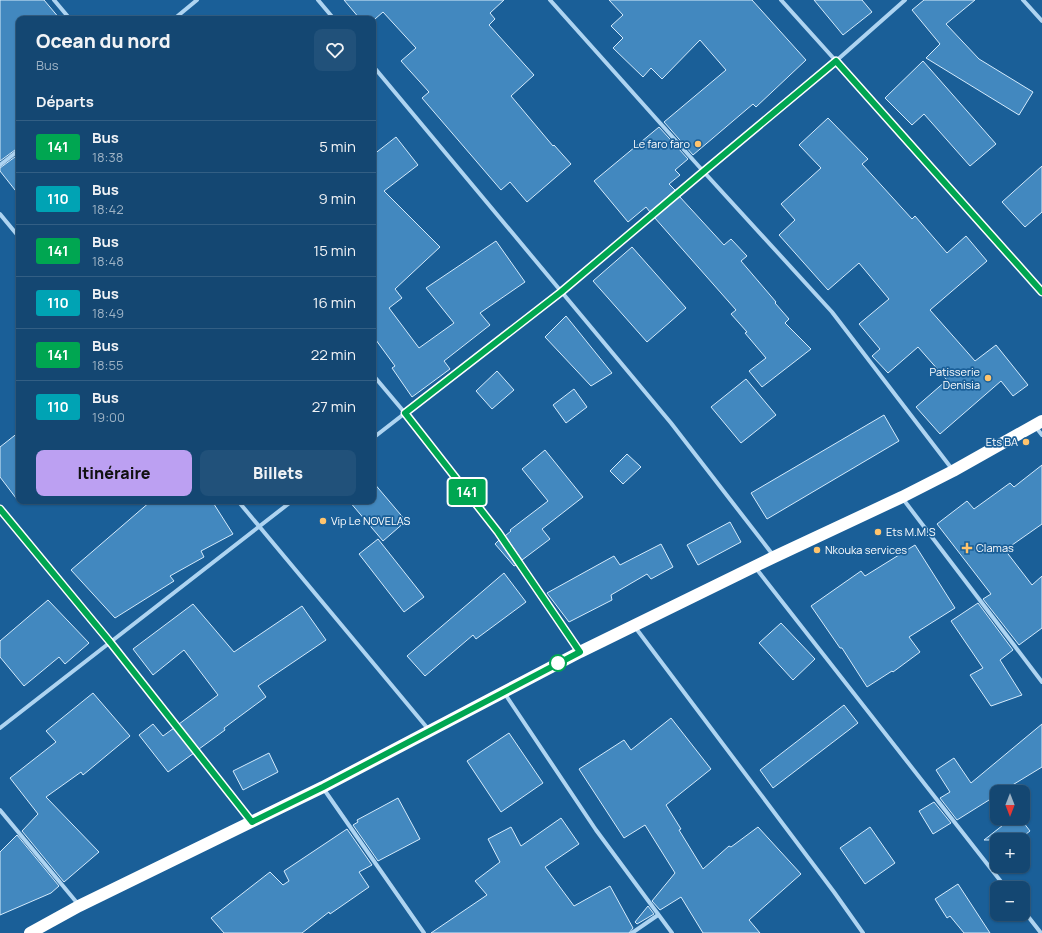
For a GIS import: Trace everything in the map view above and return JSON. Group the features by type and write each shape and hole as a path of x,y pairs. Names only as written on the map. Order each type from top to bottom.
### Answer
{"highway":[{"path":"30,933 79,906 323,787 429,730 634,625 902,497 953,471 1038,423"}],"street":[{"path":"54,0 67,16"},
{"path":"178,16 197,0"},
{"path":"318,0 331,16"},
{"path":"550,0 703,172 832,312 953,471"},
{"path":"781,0 1042,292"},
{"path":"376,436 561,292 836,61 905,0"},
{"path":"1023,0 1042,21"},
{"path":"376,70 672,423 774,557"},
{"path":"0,165 16,152"},
{"path":"0,214 16,233"},
{"path":"376,379 405,413 498,532 580,652"},
{"path":"1038,423 1042,435"},
{"path":"902,497 1042,682"},
{"path":"241,504 429,730"},
{"path":"0,728 288,504"},
{"path":"0,509 110,642 252,822"},
{"path":"755,567 1001,881"},
{"path":"634,625 829,885 863,933"},
{"path":"504,692 596,830 672,933"},
{"path":"323,787 424,933"},
{"path":"0,810 79,906"},
{"path":"632,933 658,914"},
{"path":"1030,919 1041,933"}],"building":[{"path":"0,0 44,0 57,16 16,16 16,149 0,161"},
{"path":"344,0 504,0 490,13 495,19 489,25 534,75 511,96 553,146 554,145 571,164 527,202 510,182 501,190 422,98 429,92 401,61 416,48 383,12 376,18 376,16 357,16"},
{"path":"609,0 752,0 806,60 756,107 753,104 693,155 664,122 726,70 700,40 662,79 651,68 643,77 613,48 623,38 611,26 623,15"},
{"path":"814,0 862,0 872,12 843,35"},
{"path":"924,0 975,0 946,24 979,59 1033,92 1019,115 926,58 940,44 912,10"},
{"path":"923,61 996,144 970,166 924,114 912,125 885,98"},
{"path":"828,118 868,159 862,164 912,219 915,216 947,253 966,236 987,261 930,310 975,361 996,345 1028,385 1013,396 1001,381 940,434 916,407 947,380 918,347 888,373 872,356 880,349 859,324 889,299 859,263 828,290 779,235 795,220 781,204 821,168 799,145"},
{"path":"659,127 688,159 675,170 680,175 669,184 675,190 650,212 646,207 628,222 594,181"},
{"path":"396,137 418,165 384,191 440,247 395,289 402,298 389,308 419,348 454,323 426,288 496,241 525,282 480,313 490,325 444,361 450,369 412,397 392,368 395,366 376,340 376,153"},
{"path":"16,156 16,191 0,171 0,168"},
{"path":"1042,166 1042,212 1025,227 1002,202"},
{"path":"679,196 724,245 731,239 747,256 741,261 789,319 785,323 811,349 762,387 749,371 766,358 745,333 747,332 731,314 736,310 654,217"},
{"path":"632,247 686,308 647,342 593,281"},
{"path":"566,316 612,373 591,386 545,337"},
{"path":"497,371 514,390 492,409 476,391"},
{"path":"746,379 776,415 741,443 711,407"},
{"path":"574,389 587,407 566,423 553,405"},
{"path":"884,415 899,441 767,519 751,493"},
{"path":"16,434 16,498 0,477 0,447"},
{"path":"545,450 583,497 542,529 550,539 522,560 505,536 511,531 510,530 548,501 522,469"},
{"path":"627,454 641,467 623,484 610,471"},
{"path":"1042,465 1042,524 1005,550 1032,585 1042,576 1042,628 1019,645 983,599 991,594 937,524 967,501 974,509 1010,483 1014,487"},
{"path":"376,486 406,521 383,541 352,504 376,504"},
{"path":"148,504 214,504 233,534 201,551 204,557 170,576 174,581 115,618 71,570"},
{"path":"730,522 741,542 698,565 687,545"},
{"path":"378,539 424,597 404,612 359,554"},
{"path":"499,540 516,565 514,566 495,544"},
{"path":"661,544 673,567 651,579 647,574 611,595 612,600 569,622 547,593 614,556 620,565"},
{"path":"915,545 955,608 909,637 920,652 893,672 892,671 867,687 842,648 840,648 811,606 861,571 865,576"},
{"path":"504,573 526,602 476,639 473,635 425,676 407,656"},
{"path":"48,600 89,643 65,664 59,657 24,686 0,657 0,641"},
{"path":"978,603 1013,650 1000,660 1022,695 991,706 970,675 983,668 951,621"},
{"path":"193,604 234,652 302,606 326,640 258,686 266,697 224,728 225,730 199,749 179,724 218,695 184,650 153,675 133,649"},
{"path":"781,623 815,659 793,680 759,643"},
{"path":"93,693 130,736 83,775 81,772 46,797 99,852 64,882 22,831 38,814 10,778 56,742 46,731"},
{"path":"844,705 858,723 773,788 760,770"},
{"path":"671,718 711,769 666,805 681,829 679,830 703,869 729,846 731,847 758,827 801,874 749,920 760,933 703,933 681,897 660,910 652,901 675,873 645,825 624,838 579,769 624,740 631,750"},
{"path":"153,724 163,736 174,728 194,753 168,772 139,735"},
{"path":"1042,724 1042,767 1012,785 990,785 990,799 957,820 940,798 950,792 936,770 954,758 971,783"},
{"path":"509,733 543,783 501,812 467,761"},
{"path":"269,753 278,772 243,790 233,771"},
{"path":"398,798 420,839 378,861 353,825 358,822 357,820"},
{"path":"934,802 951,823 933,834 919,811"},
{"path":"561,818 579,844 545,867 574,906 610,886 633,928 629,933 431,933 487,895 475,881 500,862 488,839 511,827 521,846"},
{"path":"1003,825 1025,825 1030,831 1027,833 993,833"},
{"path":"870,827 895,863 865,884 840,848"},
{"path":"347,829 372,865 359,872 369,887 330,914 329,912 302,933 224,933 211,918 270,872 283,885 289,881 284,871"},
{"path":"17,835 59,886 51,893 0,915 0,852"},
{"path":"990,835 990,840 984,840"},
{"path":"958,884 990,933 964,933 950,916 947,918 935,899"},
{"path":"648,906 654,914 637,924 635,922"}],"bus line":[{"name":"141","path":"0,509 110,642 252,822 323,787 580,652 498,532 405,413 561,292 836,61 1042,292"}],"place":[{"name":"Le faro faro","path":"698,144"},
{"name":"Patisserie Denisia","path":"988,378"},
{"name":"Ets BA","path":"1026,442"},
{"name":"Vip Le NOVELAS","path":"323,521"},
{"name":"Ets M.M.S","path":"878,532"},
{"name":"Clamas","path":"967,548"},
{"name":"Nkouka services","path":"817,550"}]}
